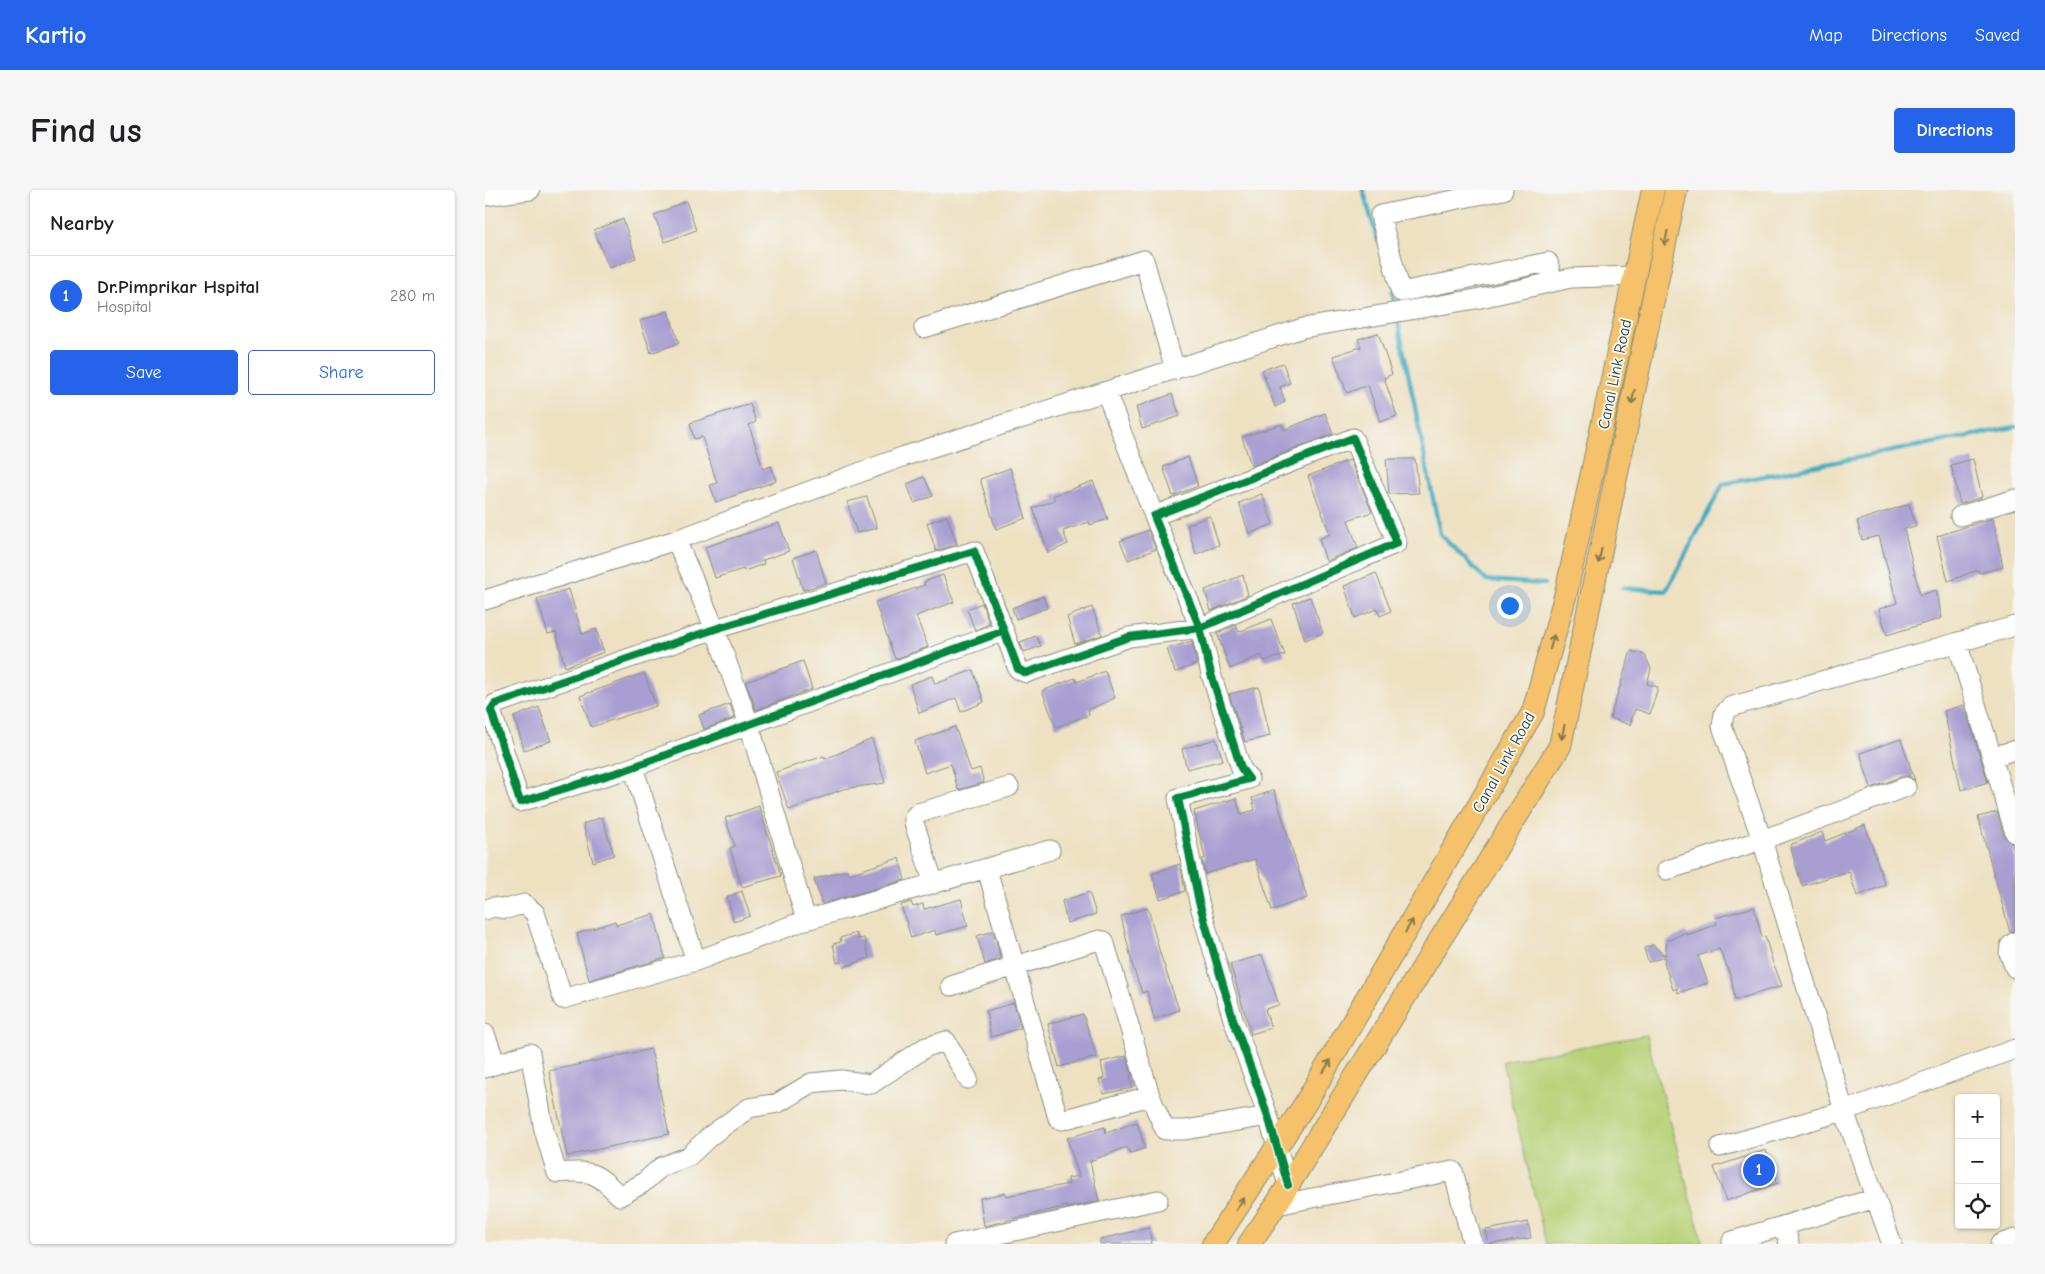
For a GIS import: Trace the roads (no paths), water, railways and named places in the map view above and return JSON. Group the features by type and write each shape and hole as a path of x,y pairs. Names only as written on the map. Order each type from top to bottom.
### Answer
{"main road":[{"name":"Canal Link Road","path":"1213,1244 1277,1148 1403,938 1533,712 1566,593 1636,276 1653,190"},
{"name":"Canal Link Road","path":"1249,1244 1276,1205 1560,746 1676,190"},
{"path":"1541,680 1571,693"}],"street":[{"path":"485,196 527,190"},
{"path":"1503,190 1380,215 1401,292 1548,262 1553,282"},
{"path":"924,328 1144,260 1175,370"},
{"path":"485,600 676,540 905,456 1303,328 1419,308 1571,278 1636,276"},
{"path":"1415,289 1419,308"},
{"path":"1106,392 1201,628 1211,674 1235,750 1241,768 1249,779 1178,798 1199,902 1233,1019 1268,1116 1288,1185"},
{"path":"1004,630 633,767 520,802 491,710 495,704 715,629 974,551 1004,630 1018,669 1026,673 1129,637 1201,628 1397,543 1353,438 1155,516"},
{"path":"1960,516 2015,499"},
{"path":"676,540 715,629 749,724 806,920"},
{"path":"1892,1244 1844,1112 1762,840 1722,726 1724,714 1730,707 2015,626"},
{"path":"1957,642 2015,833"},
{"path":"1992,757 2015,750"},
{"path":"633,767 696,961"},
{"path":"934,884 914,823 914,817 918,813 1009,787"},
{"path":"1667,870 1762,840 1906,787"},
{"path":"485,910 493,907 506,909 524,904 535,913 563,999 696,961 806,920 1050,850"},
{"path":"987,869 1058,1118 1062,1120 1150,1096"},
{"path":"951,986 1099,940 1104,941 1150,1096 1162,1126 1168,1131 1268,1116"},
{"path":"2015,942 2010,946 2009,953 2015,968"},
{"path":"485,1034 489,1060 530,1053 544,1130 557,1173 575,1171 598,1174 620,1196 643,1183 661,1167 689,1156 710,1136 749,1108 778,1103 811,1083 841,1080 871,1084 927,1047 946,1041 968,1079"},
{"path":"1721,1147 1844,1112 2015,1049"},
{"path":"1276,1205 1453,1172 1473,1244"},
{"path":"1732,1241 1876,1198"},
{"path":"954,1244 1158,1200"},
{"path":"1785,1226 1789,1244"}],"waterway":[{"path":"1363,190 1378,241"},
{"path":"1392,292 1396,309"},
{"path":"1397,317 1440,534 1486,580 1544,584"},
{"path":"1623,588 1666,591 1723,484 2015,427"}],"place":[{"name":"Dr.Pimprikar Hspital","path":"1759,1170"}]}
